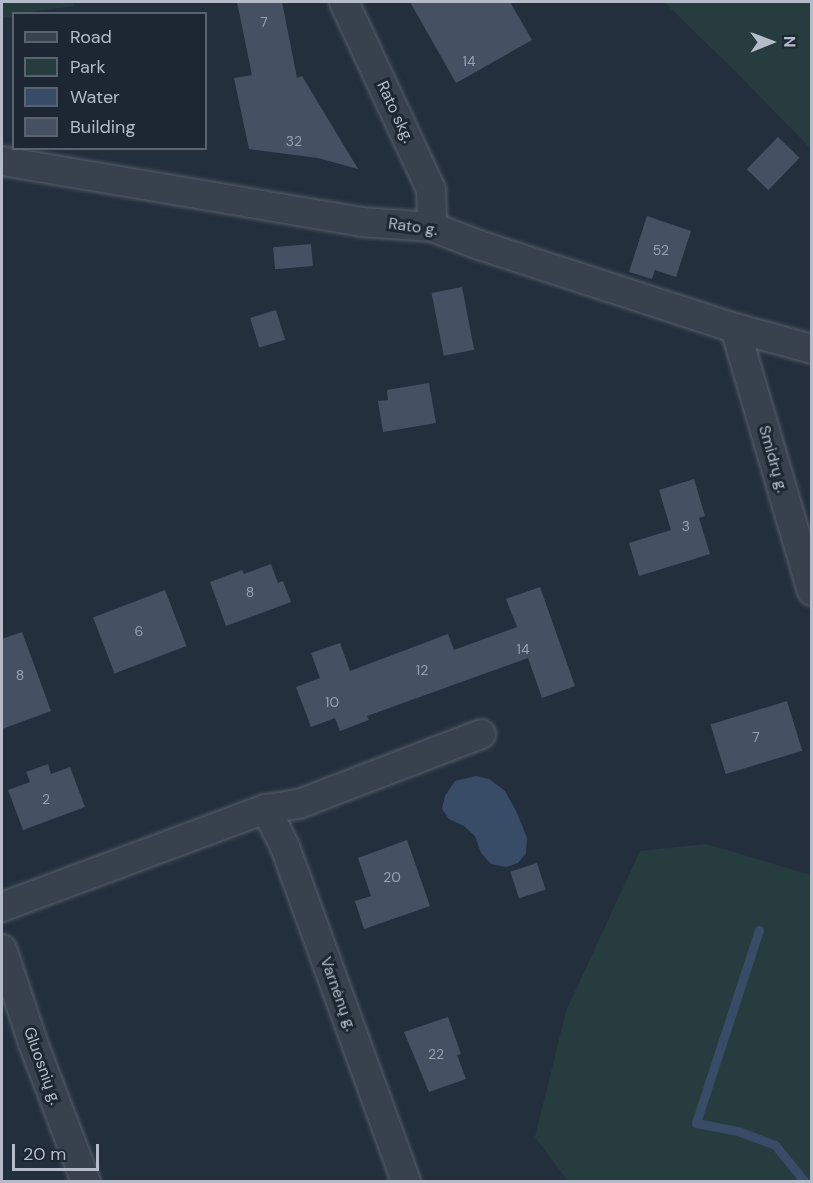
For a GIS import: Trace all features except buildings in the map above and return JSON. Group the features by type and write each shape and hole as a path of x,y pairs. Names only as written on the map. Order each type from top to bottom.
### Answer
{"street":[{"name":"Rato skg.","path":"344,2 431,189 432,226"},
{"name":"Rato g.","path":"2,161 362,222 432,226 478,246 735,328 812,349"},
{"name":"Smidrų g.","path":"735,328 812,591"},
{"path":"2,907 266,809 299,804 481,734"},
{"name":"Varnėnų g.","path":"266,809 285,847 406,1182"},
{"name":"Gluosnių g.","path":"2,949 33,1043 86,1182"}],"green space":[{"path":"2,2 72,2 74,6 12,12 12,16 2,18"},
{"path":"664,2 811,2 811,149 735,71"},
{"path":"706,844 811,875 811,1181 568,1181 535,1137 566,1011 640,851"}],"water":[{"path":"476,776 489,779 505,791 517,813 527,838 526,853 518,863 506,867 491,864 481,853 475,836 464,826 449,819 442,809 445,796 455,781"}],"waterway":[{"path":"759,930 696,1123 738,1131 775,1145 805,1182"}]}
